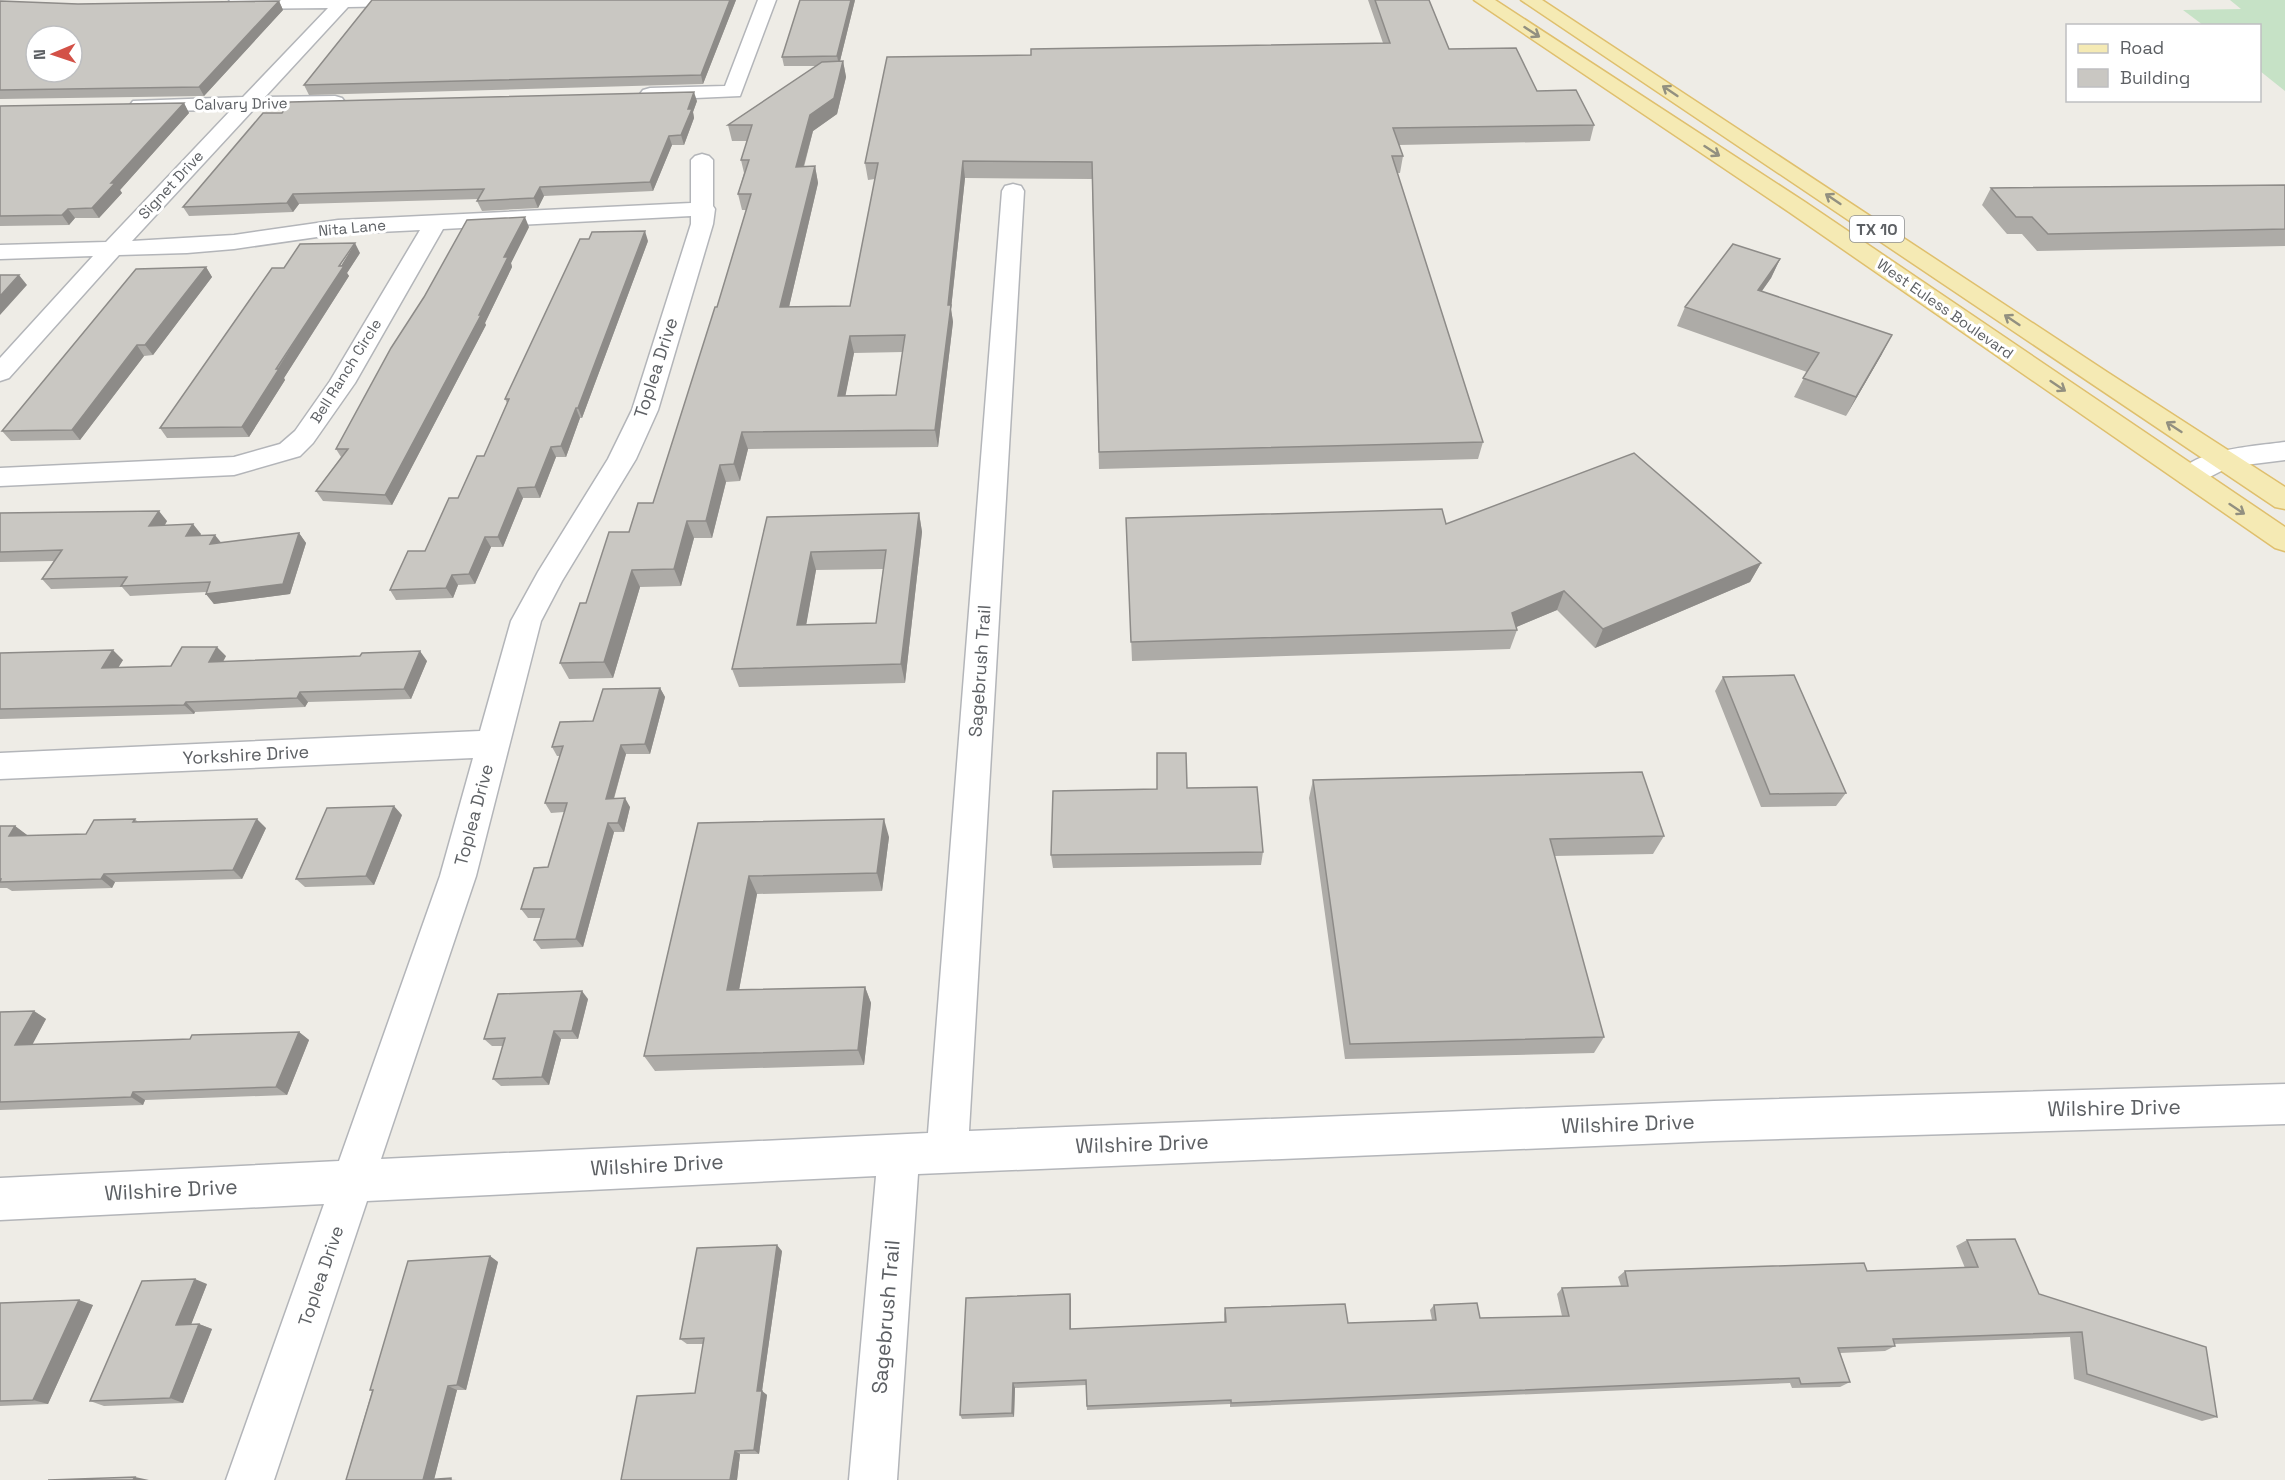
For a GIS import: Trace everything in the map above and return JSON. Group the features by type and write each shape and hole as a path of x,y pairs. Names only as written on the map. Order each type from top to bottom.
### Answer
{"main road":[{"name":"West Euless Boulevard","path":"1483,0 1797,207 2285,541"},
{"name":"West Euless Boulevard","path":"1530,0 2285,500"}],"street":[{"path":"213,5 461,0"},
{"path":"626,95 733,92 767,0"},
{"name":"Signet Drive","path":"0,374 245,104 343,2"},
{"name":"Calvary Drive","path":"117,106 352,102"},
{"name":"Toplea Drive","path":"250,1480 458,876 526,621 548,579 622,459 645,410 702,224 704,209 702,160"},
{"name":"Sagebrush Trail","path":"947,1152 1013,191"},
{"name":"Nita Lane","path":"0,252 234,242 338,227 704,209"},
{"name":"Bell Ranch Circle","path":"0,477 234,466 290,450 304,437 342,383 436,222"},
{"path":"2190,476 2223,459 2285,451"},
{"name":"Yorkshire Drive","path":"0,766 492,744"},
{"name":"Wilshire Drive","path":"0,1199 899,1153 1878,1114 2285,1104"},
{"name":"Sagebrush Trail","path":"873,1480 899,1153"}],"green space":[{"path":"2230,0 2285,0 2285,91 2261,72 2261,24 2202,24 2183,10 2241,9"}],"building":[{"path":"372,0 730,0 701,75 304,85"},
{"path":"800,0 851,0 837,56 782,57"},
{"path":"1375,0 1429,0 1449,49 1516,48 1537,91 1576,90 1594,125 1393,128 1403,156 1392,156 1483,442 1099,452 1092,162 963,161 948,305 951,305 935,430 742,432 734,464 720,465 706,521 687,521 674,569 632,570 604,662 560,663 580,603 586,603 609,532 629,532 638,503 653,503 715,307 717,307 751,194 738,194 749,160 741,160 752,125 728,125 822,62 843,61 834,98 810,115 796,167 815,166 780,307 850,306 878,163 865,163 887,57 1031,55 1031,49 1390,43","holes":["905,335 896,395 838,396 850,336"]},
{"path":"0,1 78,4 279,1 199,87 0,90"},
{"path":"694,92 688,109 692,109 681,135 669,136 650,182 540,187 534,198 477,201 484,189 293,194 287,203 183,207 263,113 282,113 290,102"},
{"path":"184,103 111,183 115,183 92,208 68,209 62,215 0,216 0,106"},
{"path":"2285,185 2285,229 2048,234 2032,217 2016,217 1991,188"},
{"path":"525,217 504,257 508,257 479,315 481,315 385,495 316,491 348,449 336,449 391,348 424,297 467,220"},
{"path":"645,231 578,408 576,408 561,446 551,447 535,487 518,488 498,537 485,537 469,574 452,575 446,588 390,590 408,551 425,551 449,498 458,498 477,456 484,456 509,399 505,399 580,239 589,239 592,232"},
{"path":"355,243 339,266 344,266 276,369 279,369 242,427 160,428 272,268 284,268 300,244"},
{"path":"1733,244 1780,259 1758,290 1892,335 1856,397 1803,378 1819,353 1685,307"},
{"path":"206,267 145,345 137,345 72,430 2,431 136,269"},
{"path":"0,275 19,275 0,296"},
{"path":"1634,453 1761,563 1603,629 1564,591 1512,613 1517,630 1131,642 1126,518 1442,509 1446,524"},
{"path":"159,511 149,526 193,524 186,536 215,535 210,544 299,533 283,584 206,594 210,582 121,586 127,577 42,579 62,550 0,552 0,513"},
{"path":"919,513 901,664 732,669 767,517","holes":["886,550 876,623 797,625 811,552"]},
{"path":"182,647 217,647 209,662 360,656 362,653 420,651 404,689 300,692 297,698 186,702 184,705 0,709 0,653 113,650 102,668 171,666"},
{"path":"1794,675 1846,793 1770,794 1723,677"},
{"path":"660,688 645,744 621,745 606,799 625,798 618,823 608,823 576,939 534,940 544,909 521,909 534,868 548,867 567,803 545,803 563,746 552,747 560,722 593,721 603,689"},
{"path":"1157,753 1186,753 1187,788 1257,787 1263,852 1051,855 1053,791 1157,789"},
{"path":"1642,772 1664,836 1550,839 1604,1037 1350,1044 1313,780"},
{"path":"394,806 366,876 296,879 327,808"},
{"path":"135,819 133,822 257,819 233,870 104,874 101,879 0,882 0,826 15,826 9,836 86,834 94,820"},
{"path":"884,819 877,873 749,876 727,990 865,987 858,1050 644,1056 698,823"},
{"path":"582,991 572,1031 554,1031 542,1077 493,1079 505,1038 484,1039 498,994"},
{"path":"34,1011 15,1045 190,1039 192,1035 299,1032 276,1087 133,1092 131,1097 0,1102 0,1012"},
{"path":"2015,1239 2039,1294 2206,1347 2217,1417 2087,1374 2082,1332 1893,1339 1895,1346 1838,1348 1850,1382 1801,1384 1799,1378 1231,1403 1231,1400 1087,1406 1086,1380 1013,1383 1012,1413 960,1415 966,1298 1070,1294 1070,1329 1226,1322 1225,1308 1345,1304 1348,1323 1436,1320 1434,1305 1477,1303 1480,1318 1569,1316 1562,1288 1628,1286 1625,1271 1864,1263 1867,1271 1978,1267 1967,1240"},
{"path":"777,1245 757,1391 762,1391 754,1450 735,1451 730,1480 621,1480 637,1396 695,1393 704,1338 680,1339 697,1248"},
{"path":"490,1256 457,1385 448,1386 423,1480 346,1480 408,1261"},
{"path":"195,1279 176,1325 199,1324 170,1398 90,1401 142,1281"},
{"path":"79,1300 33,1400 0,1401 0,1303"},
{"path":"135,1477 133,1480 48,1480"},
{"path":"451,1478 451,1480 423,1480"}]}
